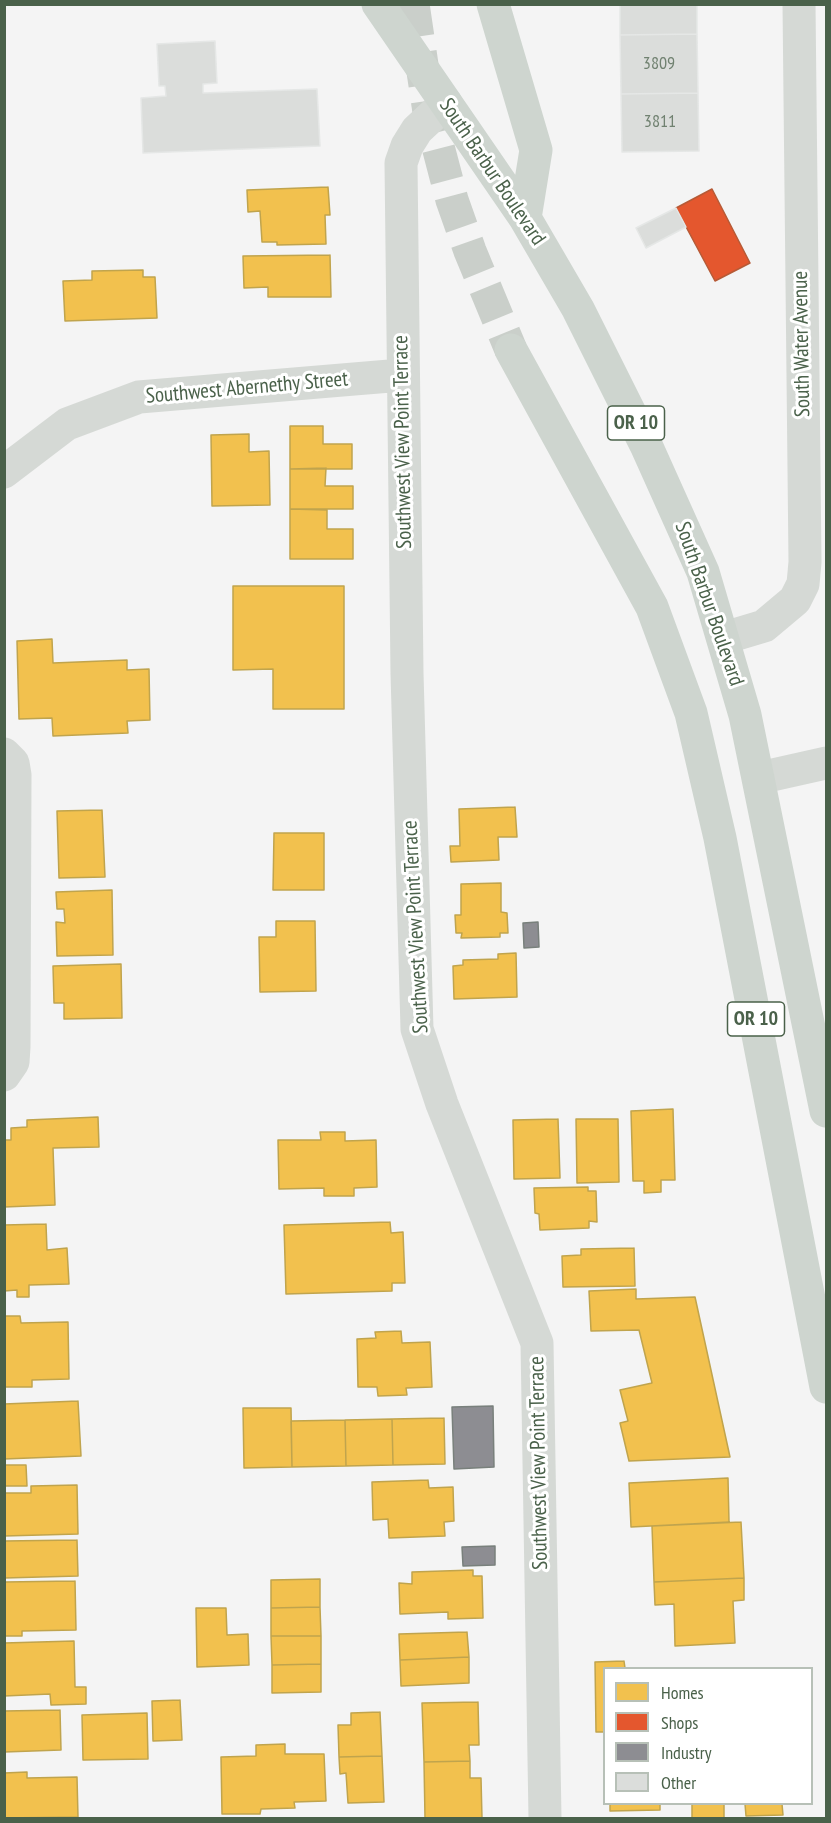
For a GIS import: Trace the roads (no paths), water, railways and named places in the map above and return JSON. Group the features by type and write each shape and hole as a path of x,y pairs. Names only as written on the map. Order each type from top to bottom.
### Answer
{"main road":[{"path":"493,4 516,91 536,150 525,218"},
{"name":"South Barbur Boulevard","path":"385,14 525,218 588,328 646,445 703,572 724,638 759,778 822,1061 826,1111"},
{"name":"OR 10","path":"511,350 652,607 691,713 720,838 826,1387"}],"street":[{"name":"South Water Avenue","path":"724,638 764,626 795,600 803,584 814,367 800,4"},
{"name":"Southwest View Point Terrace","path":"446,103 417,130 407,146 401,163 402,375 417,1029 442,1104 537,1343 545,1818"},
{"name":"Southwest Abernethy Street","path":"4,472 67,423 139,396 402,375"},
{"path":"4,754 13,763 15,775 15,1047 6,1074"},
{"path":"759,778 826,763"}],"tunnel":[{"path":"413,4 429,112 452,200 470,251 511,350"}]}
